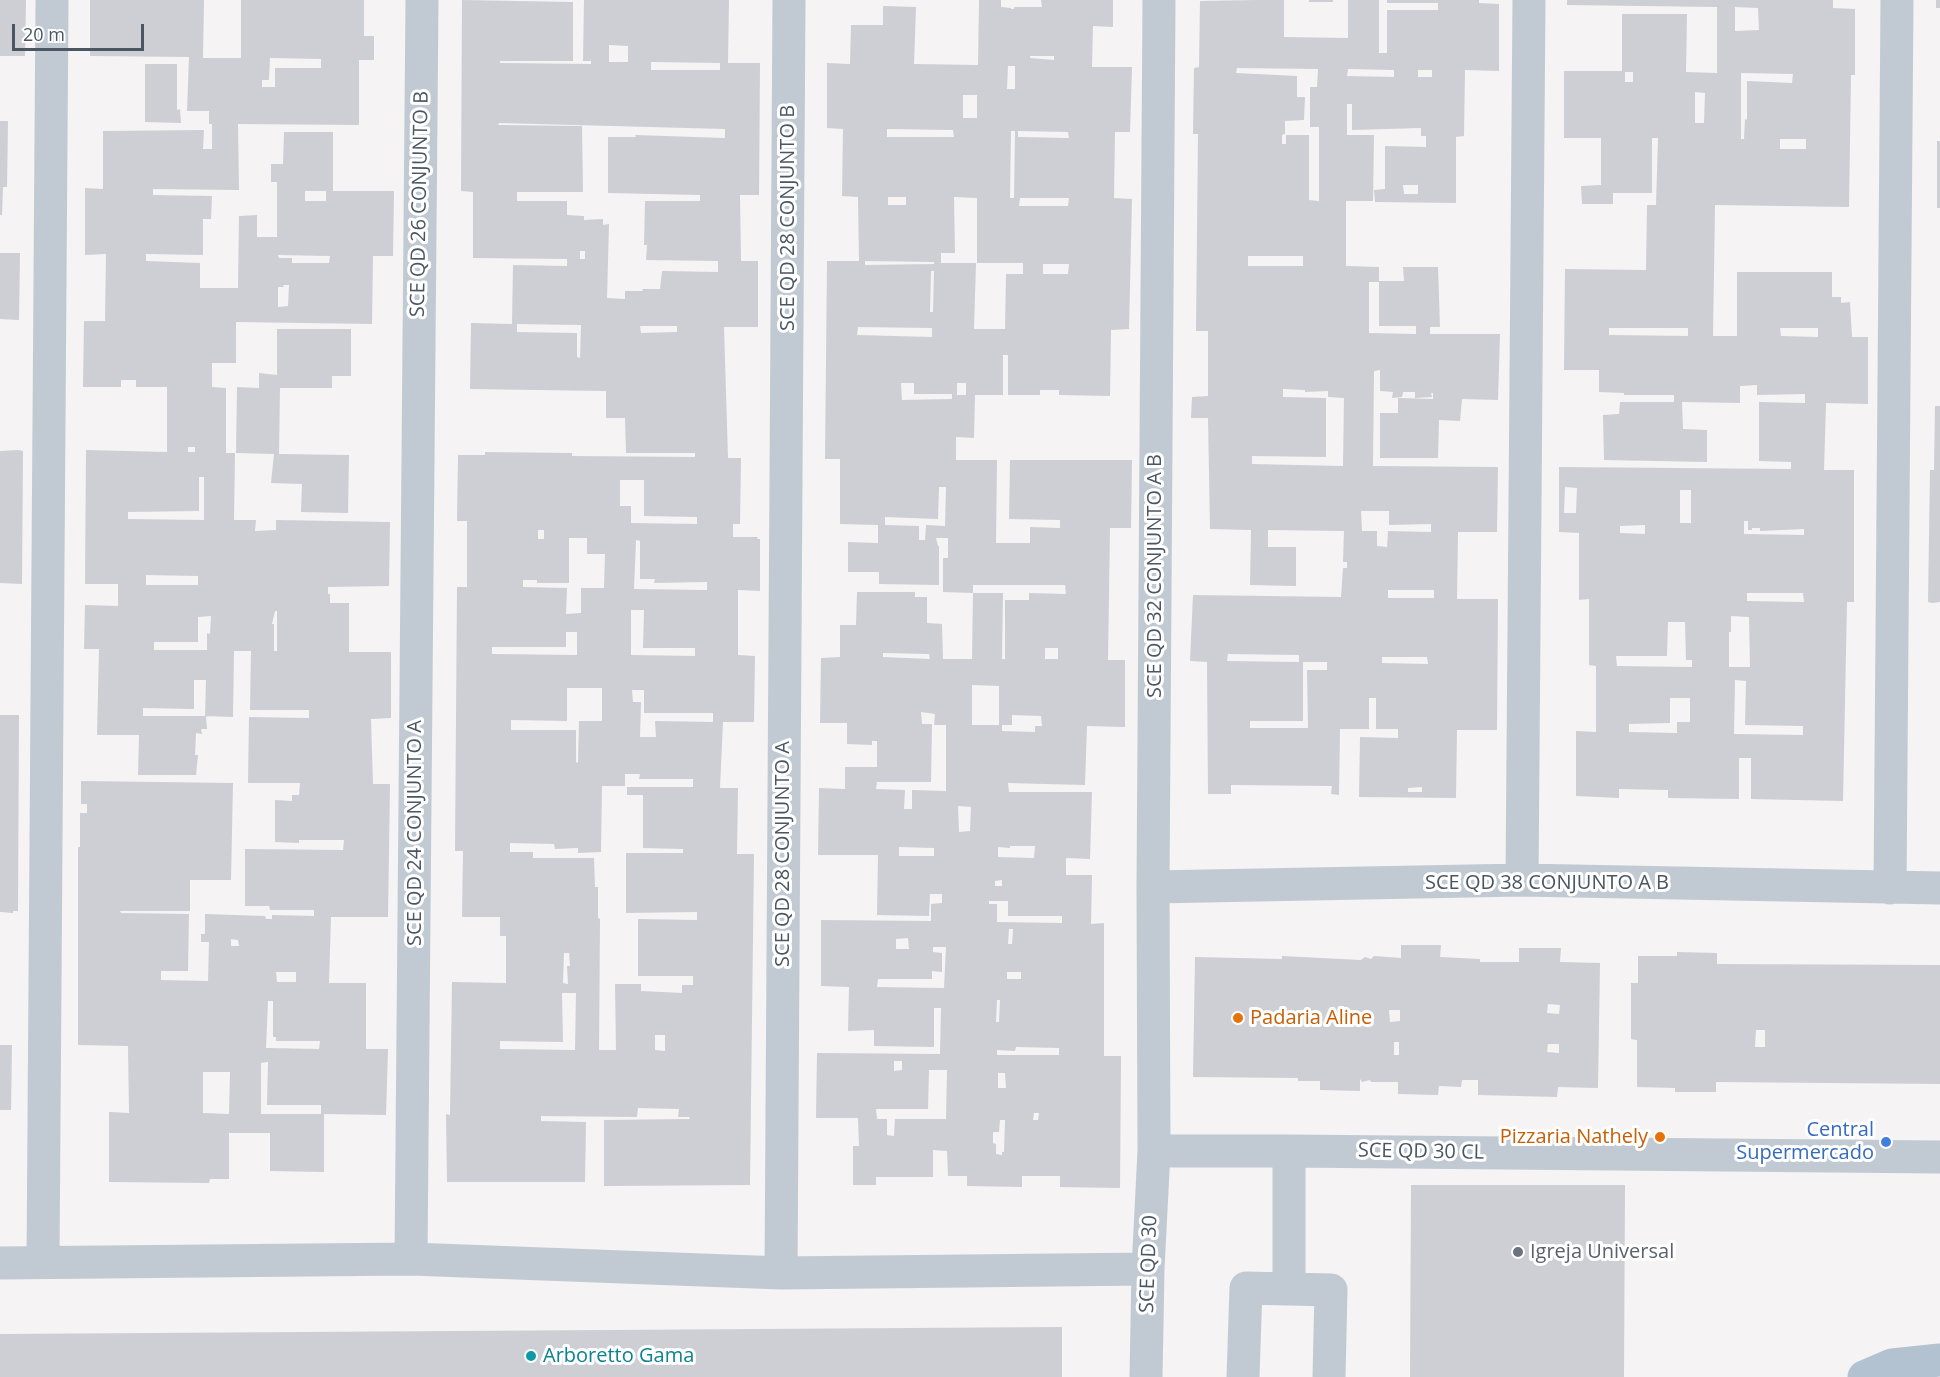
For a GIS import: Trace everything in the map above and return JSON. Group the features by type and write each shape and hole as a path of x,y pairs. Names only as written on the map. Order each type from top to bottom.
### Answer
{"main road":[{"path":"1864,1377 1892,1365 1936,1362"}],"street":[{"path":"43,1262 52,0"},
{"name":"SCE QD 26 CONJUNTO B","path":"418,407 422,0"},
{"name":"SCE QD 28 CONJUNTO B","path":"786,435 789,0"},
{"name":"SCE QD 32 CONJUNTO A B","path":"1154,1151 1153,887 1159,0"},
{"path":"1522,880 1529,0"},
{"path":"1890,888 1896,0"},
{"name":"SCE QD 24 CONJUNTO A","path":"411,1260 418,407"},
{"name":"SCE QD 28 CONJUNTO A","path":"781,1273 786,435"},
{"name":"SCE QD 38 CONJUNTO A B","path":"1153,887 1522,880 1940,888"},
{"path":"1289,1150 1289,1288"},
{"name":"SCE QD 30 CL","path":"1154,1151 1289,1150 1940,1157"},
{"name":"SCE QD 30","path":"1146,1377 1148,1269 1154,1151"},
{"path":"0,1263 411,1260 781,1273 1148,1269"},
{"path":"1243,1377 1246,1288 1331,1290 1329,1377"}],"building":[{"path":"0,0 26,0 25,56 0,56"},
{"path":"90,0 204,0 203,58 241,58 241,0 364,0 364,36 374,36 374,60 359,60 359,125 238,124 239,190 153,189 153,195 212,196 211,219 203,219 203,255 146,254 146,261 200,263 200,288 238,288 239,216 257,215 257,237 277,237 277,182 271,182 271,164 283,164 284,132 333,132 333,191 394,191 393,256 373,256 372,324 236,322 236,363 212,363 212,387 226,388 226,453 235,453 234,520 256,520 255,531 276,530 276,520 390,522 389,586 328,587 330,603 349,603 349,652 391,652 391,718 371,719 373,784 390,784 388,917 331,917 329,983 366,983 366,1049 388,1049 386,1115 324,1114 324,1172 270,1171 270,1133 229,1133 229,1179 210,1179 209,1183 109,1182 109,1112 129,1113 128,1046 78,1045 78,847 80,847 80,813 87,813 87,804 81,804 81,781 233,783 231,880 190,880 190,911 120,911 121,913 189,914 188,971 161,971 161,980 208,981 209,942 201,942 201,934 205,934 205,914 265,916 266,919 272,919 272,915 314,916 314,910 270,910 269,906 245,906 245,849 343,850 344,840 275,842 275,800 292,801 292,795 299,795 300,783 248,783 249,717 309,718 309,710 250,710 251,651 234,651 233,717 206,716 207,729 201,729 202,734 196,733 195,755 198,755 196,775 138,775 139,735 97,735 99,649 84,649 85,605 118,606 118,584 85,584 86,450 167,452 167,387 136,387 136,380 121,380 121,387 83,387 84,321 105,321 106,254 85,255 85,188 103,189 103,131 204,130 203,149 212,149 212,124 209,124 209,111 187,111 189,57 90,56","holes":["270,58 321,59 321,68 275,68 275,87 262,87 262,80 269,80","305,191 326,191 326,201 305,201","278,255 330,256 329,263 292,263 292,258 279,258","289,285 288,306 278,307 278,287","188,447 195,447 195,452 188,452","199,477 204,477 204,520 128,519 128,512 199,511","146,575 198,576 198,585 146,585","275,611 277,611 277,651 274,651 274,624 272,624","211,616 210,634 207,633 207,650 154,650 154,642 198,642 198,617","194,680 206,680 205,716 143,716 143,708 194,709","231,939 238,940 239,946 231,946","276,972 296,972 296,982 277,982","268,1001 273,1001 273,1037 276,1037 276,1041 320,1041 319,1049 266,1048","268,1062 267,1105 321,1105 321,1114 261,1114 261,1063","203,1072 230,1072 229,1114 203,1113"]},
{"path":"462,0 573,2 573,61 500,61 500,63 591,64 591,61 583,61 584,0 729,0 728,63 760,63 759,195 740,195 741,261 758,261 758,327 724,327 728,458 741,458 740,524 733,524 733,537 758,537 757,539 760,539 760,591 738,590 738,655 755,656 754,722 723,722 720,788 738,788 737,854 754,854 750,1185 604,1186 604,1120 690,1119 689,1117 678,1117 679,1109 638,1108 637,1117 541,1116 541,1121 586,1122 585,1182 447,1182 446,1114 450,1115 452,982 506,983 506,936 500,936 500,917 462,917 463,851 455,851 457,587 467,587 467,521 457,521 458,455 485,455 485,452 572,453 572,456 695,457 695,453 626,453 625,418 606,418 606,391 470,389 471,323 512,324 513,265 567,266 567,259 473,258 473,192 461,191","holes":["609,45 628,46 628,62 609,62","651,62 720,63 720,70 651,70","499,123 725,129 725,138 635,135 636,137 608,137 608,193 700,195 700,201 645,201 646,260 718,261 718,272 662,271 660,289 625,291 625,299 607,298 609,224 603,225 603,219 584,220 584,216 567,215 567,201 517,201 517,192 583,192 582,126 498,125","580,251 585,251 585,259 580,259","517,324 581,325 580,358 577,357 577,333 517,332","640,326 677,326 677,332 641,333","620,480 644,480 644,516 697,517 697,524 631,523 631,506 620,506","538,530 544,530 544,539 538,539","569,538 587,538 587,554 605,554 604,588 581,588 581,613 566,614 567,588 523,587 523,580 537,580 537,583 569,583","636,540 640,541 640,579 655,579 654,583 707,582 707,590 634,589","631,610 644,610 643,648 695,648 695,656 631,655","566,632 577,632 577,655 492,654 492,647 566,647","567,688 602,688 602,721 579,721 578,763 576,762 576,730 511,730 511,720 567,721","632,690 644,690 644,713 713,713 713,722 655,721 656,737 640,737 641,702 633,702","625,774 640,774 639,779 693,779 693,787 627,787 627,795 643,795 643,848 683,849 683,853 626,853 626,913 697,912 697,920 638,919 638,976 693,976 693,985 682,985 682,993 641,991 641,984 615,984 616,1050 599,1050 600,919 598,918 598,887 595,887 594,858 533,858 533,852 510,852 510,843 554,844 555,849 578,848 578,853 601,852 602,786 625,786","564,953 569,953 570,966 567,966 568,984 563,983","562,993 576,993 575,1050 500,1049 500,1041 563,1042","655,1035 665,1035 665,1051 655,1050"]},
{"path":"979,0 1001,0 1001,7 1014,9 1014,7 1042,7 1041,0 1113,0 1113,27 1093,26 1092,67 1132,67 1130,132 1115,132 1114,198 1132,199 1129,329 1111,330 1110,396 1059,395 1059,390 1040,390 1040,395 1008,395 1008,355 1003,355 1003,395 975,395 974,438 956,437 956,460 997,460 996,543 1030,543 1030,527 1060,528 1060,520 1009,519 1010,460 1132,460 1131,528 1110,528 1108,660 1125,660 1125,727 1087,726 1085,785 1008,783 1009,792 1092,792 1090,859 1066,858 1066,875 1092,875 1091,924 1104,923 1104,1056 1121,1056 1120,1188 1060,1187 1060,1176 1022,1176 1022,1187 967,1186 967,1176 948,1176 947,1151 933,1150 933,1177 876,1177 876,1185 853,1185 853,1146 859,1146 858,1118 816,1118 817,1053 940,1054 941,1008 934,1008 934,1047 874,1046 874,1030 848,1031 849,987 821,986 821,920 931,921 931,904 942,903 942,894 930,894 929,916 877,915 878,855 818,855 819,788 845,789 845,767 877,767 877,741 872,741 872,745 847,744 847,723 820,723 821,658 840,657 840,625 856,625 857,592 915,592 915,597 927,597 927,623 942,624 943,659 972,659 973,593 943,592 943,558 948,558 948,538 936,538 939,546 939,585 879,584 879,572 848,572 848,542 878,543 878,525 840,524 840,459 825,459 827,261 859,261 858,197 842,196 843,129 827,128 827,63 850,64 851,25 883,25 883,6 916,7 914,64 978,65","holes":["1030,56 1054,56 1054,60 1030,58","1008,66 1015,66 1015,89 1007,89","963,95 977,95 977,118 963,118","887,129 953,130 954,137 887,137","1011,131 1015,131 1014,198 1010,198","1018,131 1068,132 1069,138 1018,137","888,197 906,197 906,205 888,205","954,197 977,198 977,263 1023,263 1023,274 1006,274 1005,329 974,329 976,263 941,263 941,253 955,253","1020,198 1069,198 1068,206 1019,206","865,261 934,262 934,264 865,265","1043,264 1069,264 1068,274 1043,274","931,271 934,271 933,312 930,312","858,327 932,328 932,337 857,335","901,383 914,383 914,394 952,394 952,399 902,400","957,383 966,383 966,395 957,395","939,487 946,487 945,526 926,525 925,540 919,540 919,526 885,525 885,517 938,519","973,585 1065,585 1066,594 1029,593 1029,600 1005,600 1005,659 1002,659 1003,593 973,593","1045,648 1058,648 1058,659 1045,659","883,653 929,654 930,659 883,657","972,685 999,686 999,725 972,725","921,712 935,714 934,725 946,725 946,791 912,790 912,809 904,809 905,790 876,789 877,782 931,782 932,724 922,724","1012,715 1041,716 1042,726 1035,726 1035,732 1002,731 1002,725 1012,725","958,806 971,807 970,831 959,832","1035,846 1034,858 998,857 998,847","899,847 934,848 934,856 899,856","1002,880 1002,886 995,886 995,881","989,901 1008,901 1008,916 1062,916 1062,923 997,922 997,904 989,904","1009,929 1013,929 1012,944 1008,944","908,938 909,949 896,949 896,939","933,947 946,947 944,988 877,987 878,979 932,979 932,971 942,972 942,953 933,952","1007,972 1021,972 1021,979 1007,979","997,1000 1000,1000 999,1022 996,1022","1016,1047 1059,1048 1059,1055 997,1055 997,1050 1015,1051","894,1061 902,1061 902,1070 894,1071","929,1070 947,1070 946,1119 895,1119 894,1136 887,1135 887,1119 877,1119 876,1109 928,1109","998,1073 1005,1073 1006,1088 998,1088","1034,1113 1039,1113 1038,1120 1033,1120","1000,1120 1005,1120 1004,1152 1002,1155 996,1154 993,1132 999,1132"]},
{"path":"1284,0 1284,37 1348,38 1348,0 1379,0 1379,53 1387,53 1387,10 1438,10 1438,3 1387,3 1387,0 1479,0 1479,3 1499,4 1499,71 1465,70 1464,136 1456,137 1456,203 1375,202 1374,190 1385,189 1385,146 1426,147 1426,136 1421,136 1421,128 1352,130 1352,104 1347,104 1347,135 1374,135 1373,201 1346,201 1346,266 1379,267 1379,281 1404,281 1403,267 1438,267 1440,327 1430,327 1430,334 1500,334 1498,400 1462,399 1460,421 1439,420 1438,458 1380,458 1380,413 1398,413 1398,398 1433,399 1433,393 1431,393 1432,397 1415,398 1415,392 1403,392 1402,397 1392,398 1393,392 1380,391 1380,370 1374,371 1373,466 1498,467 1497,532 1458,532 1457,599 1498,599 1497,730 1457,730 1456,798 1359,797 1360,737 1398,738 1398,729 1376,729 1376,698 1369,698 1369,729 1340,729 1339,795 1331,794 1332,786 1231,785 1231,794 1208,794 1207,662 1190,661 1193,595 1341,597 1343,568 1347,568 1347,562 1343,562 1344,531 1268,530 1268,547 1296,547 1296,586 1250,585 1251,530 1210,529 1208,418 1191,418 1192,397 1208,396 1208,331 1196,331 1198,134 1193,134 1194,68 1199,67 1200,1","holes":["1237,68 1318,69 1317,87 1310,87 1310,127 1319,127 1319,201 1309,200 1309,135 1286,135 1286,144 1282,144 1285,121 1304,120 1305,97 1297,97 1297,76 1236,73","1348,69 1394,70 1394,77 1347,76","1418,70 1432,70 1432,77 1418,77","1403,185 1418,185 1418,194 1404,194","1248,256 1303,256 1303,266 1248,266","1369,282 1379,282 1379,326 1416,326 1416,334 1369,333","1283,389 1305,390 1305,392 1328,391 1328,397 1344,398 1343,466 1252,464 1252,456 1326,457 1326,398 1283,397","1361,511 1389,511 1389,525 1431,524 1431,532 1388,531 1387,547 1377,546 1377,531 1362,531","1388,590 1434,590 1434,598 1388,598","1228,654 1299,655 1299,662 1227,661","1382,657 1427,657 1428,664 1382,663","1303,662 1327,662 1327,670 1307,670 1308,728 1250,728 1250,721 1303,721","1422,787 1422,792 1408,792 1408,788"]},
{"path":"1309,0 1333,0 1333,2 1309,2"},
{"path":"1567,0 1833,0 1833,8 1855,9 1855,75 1851,75 1849,207 1715,205 1713,336 1737,336 1737,272 1832,272 1832,297 1841,297 1841,303 1850,302 1852,337 1868,337 1868,404 1826,403 1824,470 1854,470 1854,602 1847,602 1843,801 1751,799 1751,758 1739,758 1739,799 1668,798 1668,790 1619,789 1619,798 1576,796 1576,731 1596,732 1596,666 1589,665 1589,599 1579,600 1579,533 1559,532 1559,467 1791,469 1791,462 1759,461 1759,402 1805,403 1805,394 1757,395 1757,385 1740,386 1740,403 1682,402 1683,429 1707,430 1707,462 1604,460 1603,415 1619,414 1620,402 1674,402 1674,395 1624,395 1624,393 1599,392 1599,370 1564,370 1565,269 1646,270 1647,205 1656,205 1658,138 1652,138 1652,193 1613,193 1613,204 1582,204 1581,186 1601,185 1601,138 1564,138 1564,71 1622,71 1622,14 1687,14 1686,72 1717,73 1717,7 1567,5","holes":["1735,7 1758,8 1759,30 1735,31","1625,72 1633,72 1633,82 1625,82","1741,73 1793,74 1792,83 1747,81 1747,120 1745,119 1744,139 1741,139","1695,92 1705,93 1704,123 1695,123","1780,139 1806,139 1806,149 1780,149","1609,328 1688,328 1688,336 1609,335","1780,328 1818,328 1818,337 1781,336","1565,487 1577,488 1576,513 1564,513","1680,490 1691,490 1691,523 1680,523","1744,521 1748,521 1748,530 1752,528 1760,528 1760,531 1804,529 1804,535 1744,534","1645,525 1645,534 1620,533 1620,526","1747,593 1803,593 1804,602 1747,601","1731,616 1749,617 1750,667 1729,667","1668,622 1685,622 1686,660 1692,660 1692,667 1617,666 1616,656 1667,656","1735,680 1746,681 1745,725 1803,726 1803,735 1734,734","1670,698 1690,698 1690,722 1677,722 1677,733 1629,732 1629,724 1670,723"]},
{"path":"1936,0 1940,0 1940,8 1936,8"},
{"path":"145,64 177,64 177,110 180,109 181,123 145,122"},
{"path":"0,121 8,121 7,187 3,187 2,215 0,215"},
{"path":"1937,141 1940,141 1940,208 1937,208"},
{"path":"0,253 20,253 19,320 0,319"},
{"path":"277,329 351,329 351,376 332,376 332,388 280,388 279,454 349,455 348,513 301,512 302,484 271,483 274,454 236,453 237,387 259,388 259,373 277,375"},
{"path":"1935,406 1940,406 1940,602 1932,603 1928,602 1930,470 1934,470"},
{"path":"0,451 23,451 22,584 0,583"},
{"path":"0,715 19,715 18,911 13,911 13,913 0,912"},
{"path":"1401,945 1441,945 1440,957 1480,959 1480,962 1519,962 1519,948 1561,948 1560,962 1600,963 1598,1088 1558,1087 1557,1097 1478,1095 1478,1080 1462,1080 1461,1087 1439,1086 1438,1095 1398,1094 1398,1082 1371,1082 1370,1080 1362,1082 1360,1079 1360,1091 1320,1090 1320,1081 1298,1081 1298,1078 1193,1077 1195,957 1282,959 1282,956 1361,960 1365,957 1371,959 1374,956 1401,958","holes":["1548,1004 1560,1005 1559,1014 1547,1013","1389,1010 1400,1010 1400,1021 1390,1022","1394,1042 1399,1042 1399,1055 1394,1055","1548,1044 1559,1044 1559,1053 1547,1052"]},
{"path":"1677,952 1717,953 1717,964 1940,965 1940,1084 1716,1082 1716,1092 1675,1092 1675,1088 1637,1087 1637,1040 1631,1039 1631,983 1638,983 1638,956 1677,956","holes":["1756,1030 1765,1030 1765,1047 1755,1047"]},
{"path":"0,1045 12,1045 11,1110 0,1110"},
{"name":"Igreja Universal","path":"1411,1185 1625,1185 1624,1377 1410,1377"},
{"name":"Arboretto Gama","path":"1062,1327 1062,1377 0,1377 0,1334"}],"place":[{"name":"Padaria Aline","path":"1238,1018"},
{"name":"Pizzaria Nathely","path":"1660,1137"},
{"name":"Central Supermercado","path":"1886,1142"},
{"name":"Igreja Universal","path":"1518,1252"},
{"name":"Arboretto Gama","path":"531,1356"}]}
